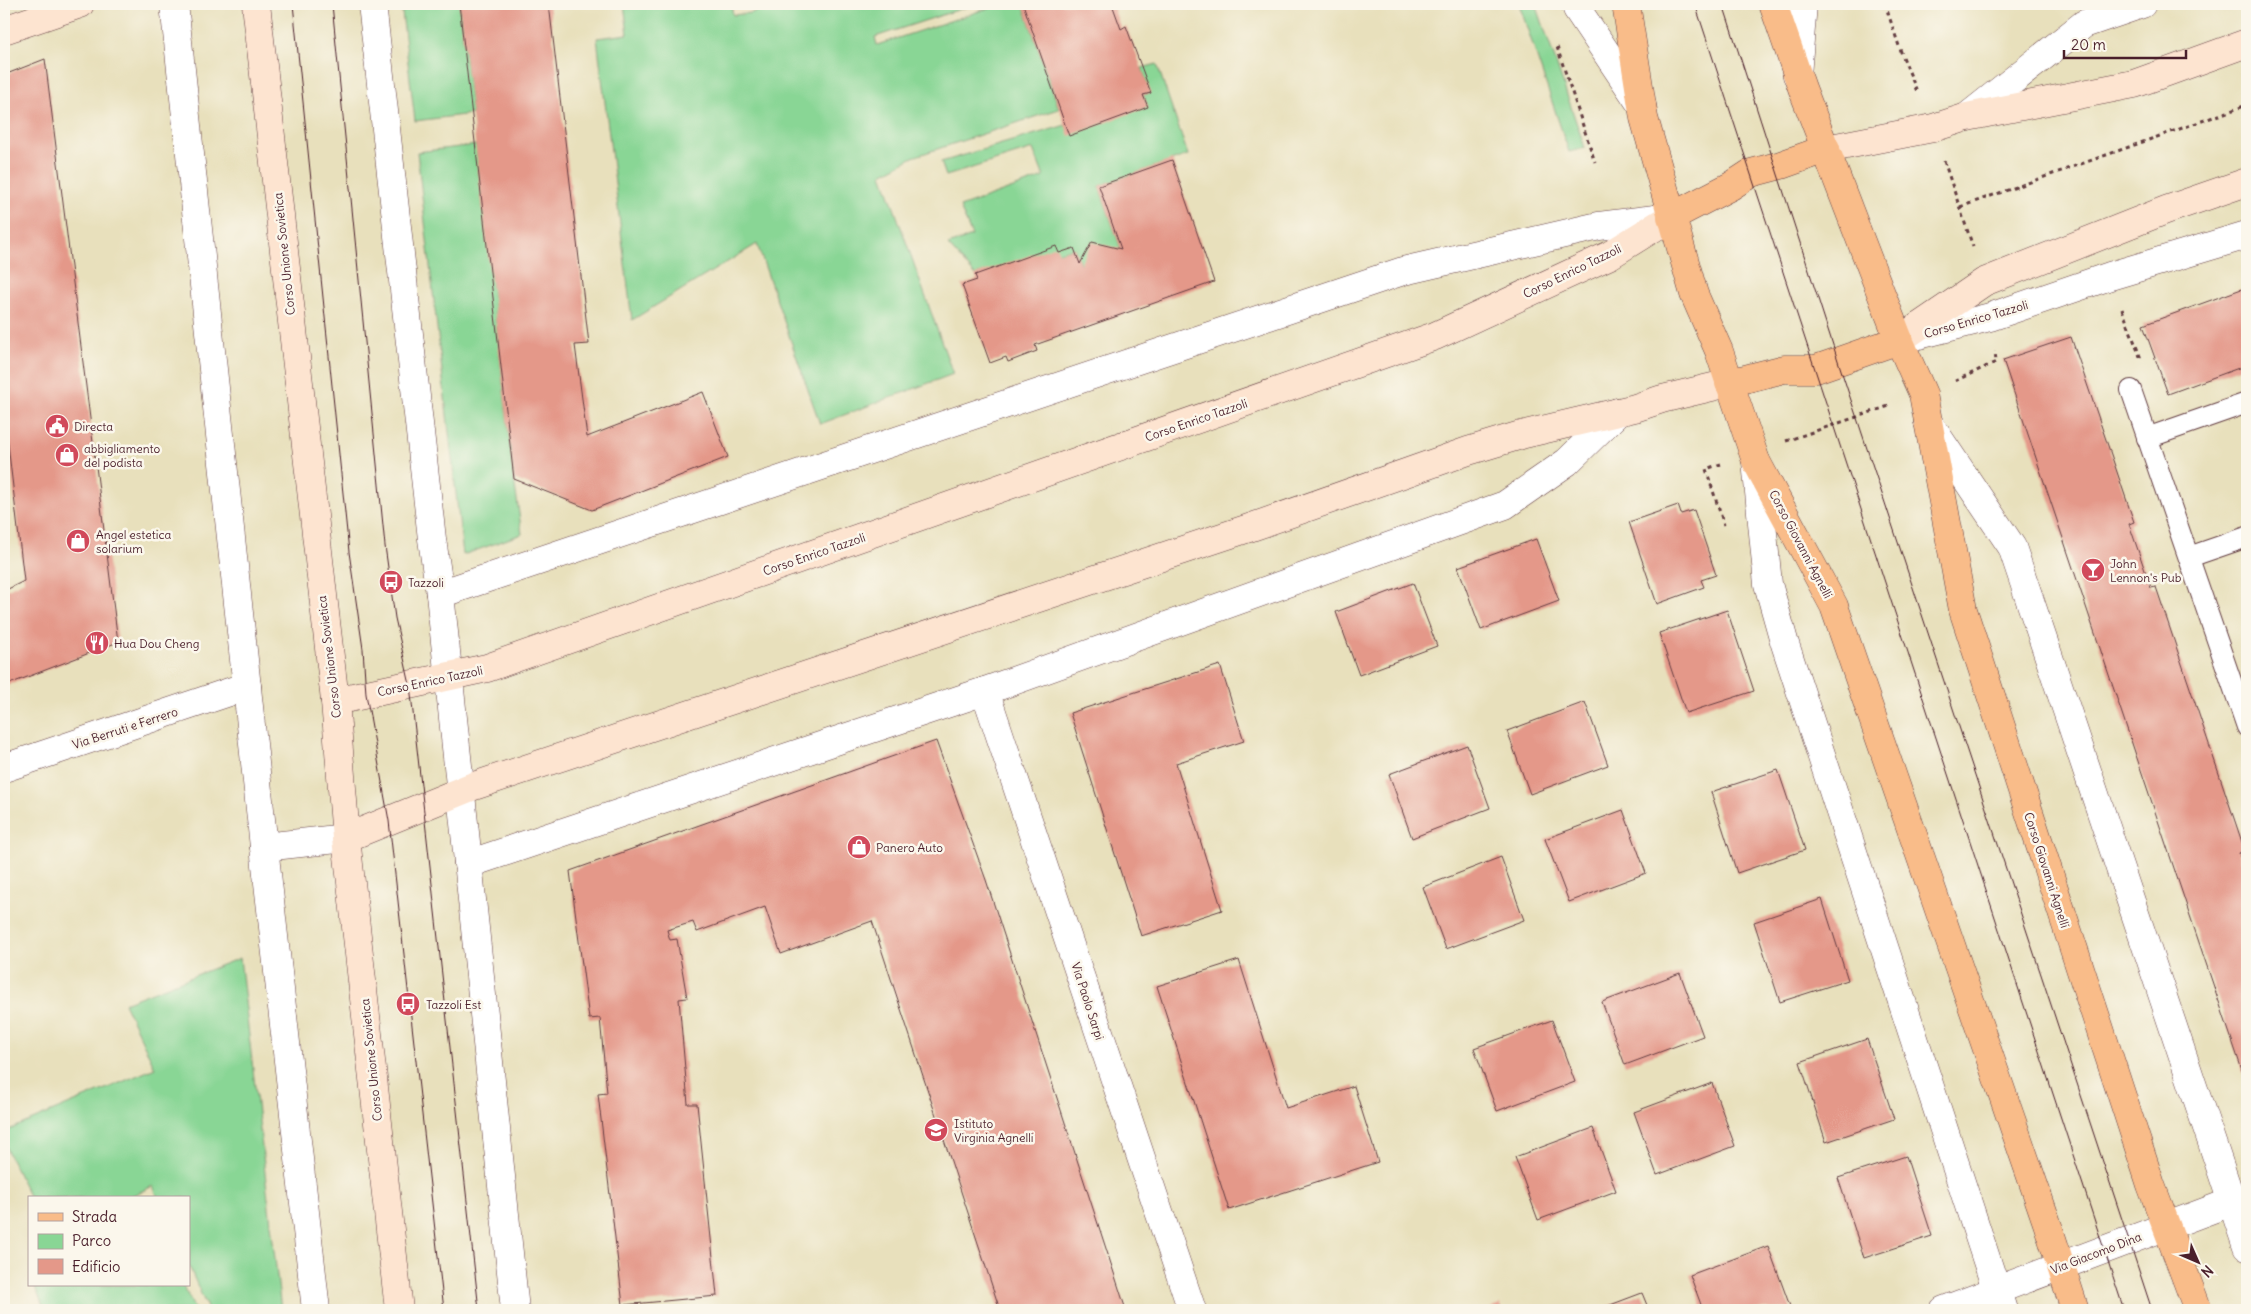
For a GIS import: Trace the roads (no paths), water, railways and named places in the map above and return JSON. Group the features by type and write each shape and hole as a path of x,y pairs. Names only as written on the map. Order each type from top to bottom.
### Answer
{"main road":[{"path":"1626,4 1649,141 1671,216 1731,186 1751,173 1781,165 1826,149"},
{"name":"Corso Giovanni Agnelli","path":"1773,4 1797,75 1899,340 1923,394 1963,610 2136,1138 2198,1310"},
{"name":"Corso Giovanni Agnelli","path":"1671,216 1694,294 1713,335 1756,462 1834,606 2075,1310"},
{"path":"1729,383 1784,369 1816,369 1899,340"}],"street":[{"path":"4,30 80,4"},
{"path":"174,4 264,847 316,1310"},
{"name":"Corso Unione Sovietica","path":"256,4 335,701 346,838 399,1310"},
{"path":"372,4 432,539 440,594 515,1310"},
{"path":"1576,4 1642,106"},
{"name":"Corso Giovanni Agnelli","path":"1797,75 1803,4"},
{"path":"1967,117 2084,24 2142,4"},
{"path":"1826,149 1933,128 1967,117 2134,84 2247,43"},
{"name":"Corso Enrico Tazzoli","path":"1899,340 1984,282 2166,210 2247,182"},
{"name":"Corso Enrico Tazzoli","path":"335,701 449,677 514,660 1435,336 1610,255 1671,216"},
{"name":"Corso Enrico Tazzoli","path":"440,594 1403,271 1600,226 1671,216"},
{"name":"Corso Enrico Tazzoli","path":"1899,340 1990,317 2110,276 2184,256 2247,235"},
{"path":"264,847 346,838 461,791 1249,528 1468,451 1729,383"},
{"path":"468,864 985,691 1505,506 1567,462 1618,412"},
{"name":"Corso Giovanni Agnelli","path":"1928,422 2012,548 2240,1199 2247,1247"},
{"name":"Corso Giovanni Agnelli","path":"1756,462 1768,584 1784,641 1999,1300"},
{"name":"Via Berruti e Ferrero","path":"4,768 247,686"},
{"name":"Via Paolo Sarpi","path":"985,691 1192,1310"},
{"name":"Via Giacomo Dina","path":"1944,1310 1999,1300 2061,1266 2240,1199"}],"lane":[{"path":"2131,390 2247,727"},
{"path":"2148,438 2247,403"},
{"path":"2188,557 2247,537"}],"tram line":[{"path":"293,4 349,552 363,649 366,694 389,821 444,1310"},
{"path":"332,4 385,546 395,618 410,685 479,1310"},
{"path":"1695,4 2124,1310"},
{"path":"1723,4 1842,373 2152,1310"}],"place":[{"name":"Directa","path":"57,426"},
{"name":"abbigliamento del podista","path":"67,455"},
{"name":"Angel estetica solarium","path":"78,541"},
{"name":"John Lennon's Pub","path":"2093,570"},
{"name":"Tazzoli","path":"391,582"},
{"name":"Hua Dou Cheng","path":"97,643"},
{"name":"Panero Auto","path":"859,847"},
{"name":"Tazzoli Est","path":"408,1004"},
{"name":"Istituto Virginia Agnelli","path":"936,1130"}]}
